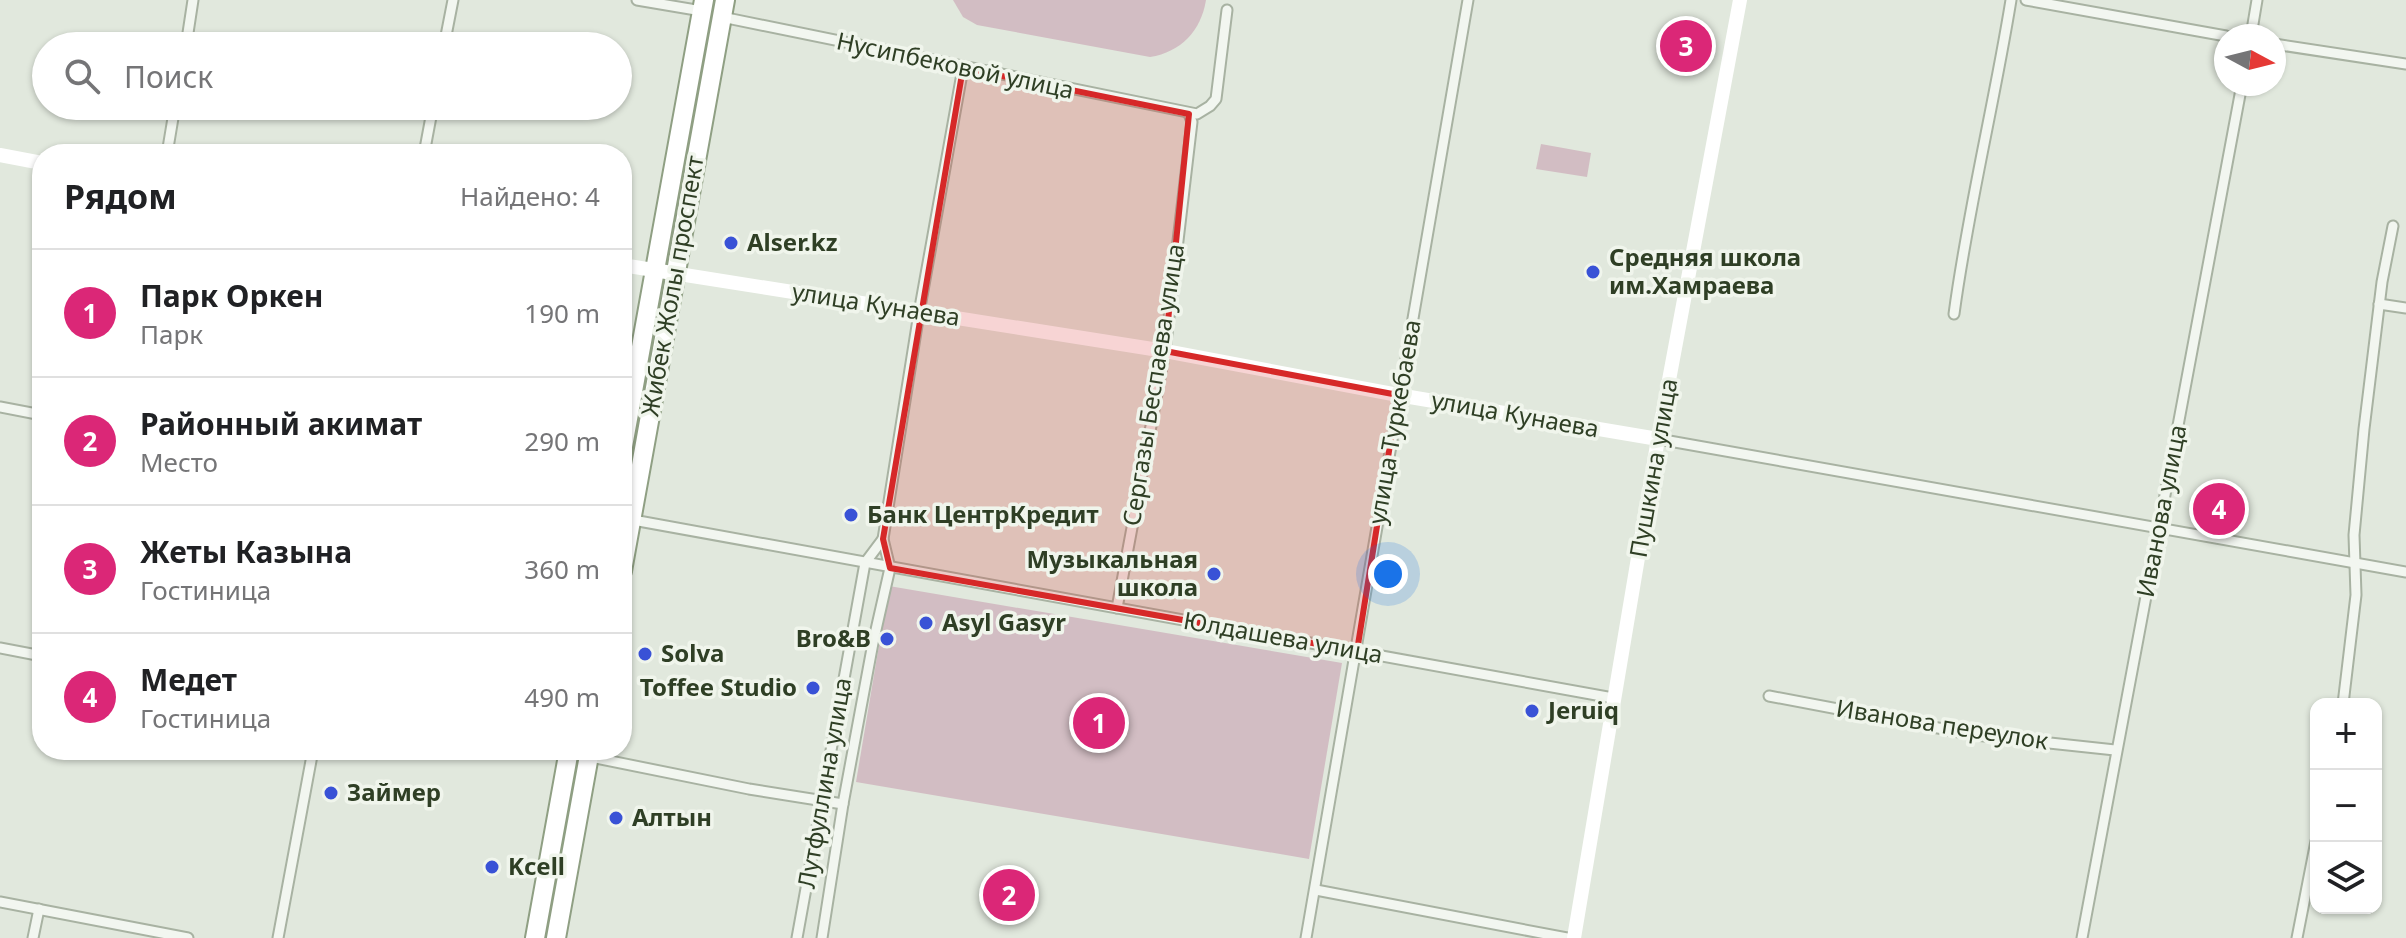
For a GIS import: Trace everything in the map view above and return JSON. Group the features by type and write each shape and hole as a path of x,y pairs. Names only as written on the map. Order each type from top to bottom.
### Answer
{"highway":[{"name":"Жибек Жолы проспект","path":"632,395 703,6"},
{"name":"Жибек Жолы проспект","path":"632,494 723,9"},
{"path":"535,938 563,760"},
{"path":"556,938 588,760"}],"main road":[{"name":"Пушкина улица","path":"1574,938 1658,439 1740,0"},
{"path":"0,155 32,161"},
{"name":"улица Кунаева","path":"632,267 1165,351 1658,439"}],"street":[{"path":"188,32 193,0"},
{"path":"447,32 453,0"},
{"path":"637,0 703,6"},
{"name":"улица Туркебаева","path":"1306,938 1468,0"},
{"path":"1954,314 1960,267 2011,0"},
{"path":"2026,0 2085,5 2214,33"},
{"path":"2253,24 2257,0"},
{"name":"Нусипбековой улица","path":"723,9 963,68 1193,117"},
{"path":"1193,117 1216,99 1227,10"},
{"path":"2286,46 2406,64"},
{"name":"Лутфуллина улица","path":"822,938 843,804 890,568 883,539 963,68"},
{"name":"Иванова улица","path":"2082,938 2240,96"},
{"name":"Сергазы Беспаева улица","path":"1117,608 1165,351 1193,117"},
{"path":"169,144 173,120"},
{"path":"426,144 430,120"},
{"path":"2344,698 2356,595 2354,535 2364,429 2379,304 2393,226"},
{"path":"2379,304 2406,308"},
{"path":"0,407 32,413"},
{"name":"улица Кунаева","path":"1658,439 2406,572"},
{"name":"Юлдашева улица","path":"632,520 1613,698"},
{"name":"Лутфуллина улица","path":"797,938 865,563 883,539"},
{"path":"0,648 32,654"},
{"name":"Иванова переулок","path":"1769,696 1975,735 2115,750"},
{"path":"278,938 311,760"},
{"path":"619,760 843,804"},
{"path":"2297,938 2316,842"},
{"path":"1316,890 1567,938"},
{"path":"0,902 188,938"},
{"path":"33,938 39,909"}],"highlighted area":[{"path":"963,68 1189,114 1165,351 1398,395 1357,651 890,568 883,539"}],"shaded area":[{"path":"953,0 1206,0 1200,21 1188,38 1171,50 1150,57 977,25 963,17"},
{"path":"1541,144 1591,153 1587,177 1536,169"},
{"path":"889,586 1342,663 1309,859 856,782"}],"place":[{"name":"Жеты Казына","path":"1686,46"},
{"name":"Alser.kz","path":"731,243"},
{"name":"Средняя школа им.Хамраева","path":"1593,272"},
{"name":"Медет","path":"2219,509"},
{"name":"Банк ЦентрКредит","path":"851,515"},
{"name":"Музыкальная школа","path":"1214,574"},
{"name":"Asyl Gasyr","path":"926,623"},
{"name":"Bro&B","path":"887,639"},
{"name":"Solva","path":"645,654"},
{"name":"Toffee Studio","path":"813,688"},
{"name":"Jeruiq","path":"1532,711"},
{"name":"Парк Оркен","path":"1099,723"},
{"name":"Займер","path":"331,793"},
{"name":"Алтын","path":"616,818"},
{"name":"Kcell","path":"492,867"},
{"name":"Районный акимат","path":"1009,895"}]}
